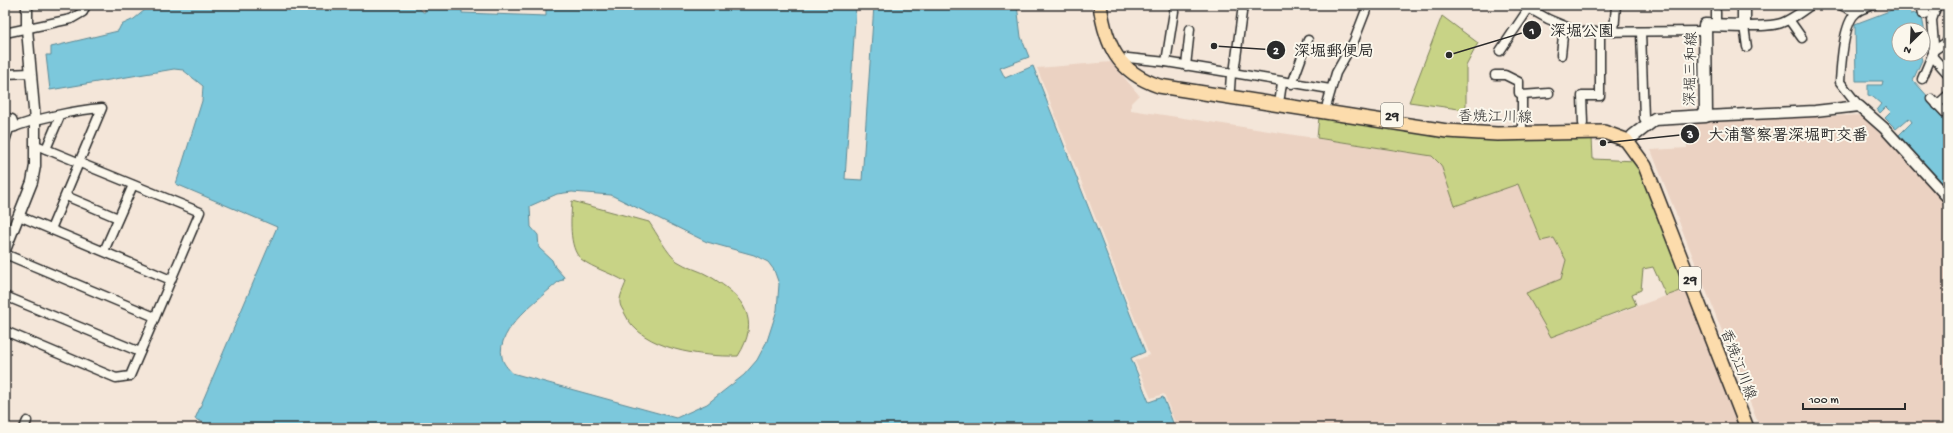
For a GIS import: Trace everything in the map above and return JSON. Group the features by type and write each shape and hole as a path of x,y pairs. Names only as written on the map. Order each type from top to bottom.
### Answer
{"main road":[{"name":"香焼江川線","path":"1100,5 1110,44 1141,70 1148,79 1159,86 1446,131 1516,134 1591,131 1608,132 1621,137 1630,144 1645,166 1747,428"},
{"name":"香焼江川線","path":"1109,5 1117,41 1122,54"},
{"path":"1744,5 1744,26"},
{"name":"深堀三和線","path":"1633,136 1646,121 1706,111 1705,25 1744,26"},
{"name":"香焼江川線","path":"1148,79 1161,79 1230,87 1280,97 1447,124 1483,126 1522,123 1583,123 1613,126 1633,136 1651,163 1754,428"}],"street":[{"path":"5,250 32,182 36,145 27,29 27,5"},
{"path":"5,33 71,19 83,12 86,5"},
{"path":"1166,62 1175,5"},
{"path":"1230,87 1231,74 1234,73 1243,5"},
{"path":"1614,32 1616,5"},
{"path":"1747,48 1744,26 1774,26 1790,21 1811,5"},
{"path":"1840,5 1856,12"},
{"path":"1873,5 1856,12 1850,24 1841,56 1840,82 1857,104 1884,128 1948,198"},
{"path":"1921,5 1923,14 1926,14 1929,5"},
{"path":"1922,79 1933,54 1934,45 1932,20 1937,5"},
{"path":"1327,104 1330,89 1336,73 1354,41 1366,6"},
{"path":"1500,51 1526,7 1579,32 1705,31"},
{"path":"1716,12 1716,25"},
{"path":"1790,21 1802,38"},
{"path":"1560,55 1564,26"},
{"path":"1186,66 1190,29"},
{"path":"1642,32 1643,108 1646,121"},
{"path":"1583,123 1582,96 1600,96 1600,33"},
{"path":"1292,84 1308,40"},
{"path":"1933,54 1948,41"},
{"path":"1122,54 1231,74 1330,89"},
{"path":"1933,54 1948,74"},
{"path":"5,74 31,73"},
{"path":"1495,75 1505,75 1519,82 1519,93 1522,95 1522,123"},
{"path":"1280,97 1282,82"},
{"path":"1522,95 1548,93"},
{"path":"1948,95 1935,102 1948,116"},
{"path":"1706,111 1815,111 1857,104"},
{"path":"5,141 9,129 14,127 35,121 102,108 51,230"},
{"path":"46,150 60,116"},
{"path":"5,117 12,119 14,127"},
{"path":"5,331 116,378 130,376 200,212 36,145"},
{"path":"104,251 134,184"},
{"path":"66,196 118,218"},
{"path":"19,216 171,280"},
{"path":"5,254 155,317"},
{"path":"5,296 140,352"}],"shaded area":[{"path":"1111,62 1139,95 1131,103 1131,110 1432,156 1441,165 1455,206 1518,184 1541,241 1554,238 1567,260 1551,337 1688,288 1742,428 1177,428 1164,394 1151,398 1135,361 1149,355 1037,68"},
{"path":"1863,115 1948,205 1948,428 1760,428 1651,150 1687,148 1686,122"}],"green space":[{"path":"1442,16 1478,43 1466,66 1466,110 1409,102"},
{"path":"1319,117 1446,138 1506,141 1592,138 1593,159 1636,161 1654,203 1686,289 1666,296 1653,267 1643,269 1641,290 1632,294 1636,305 1551,337 1526,293 1561,279 1566,260 1554,238 1541,241 1518,184 1455,206 1441,165 1432,156 1317,138"},
{"path":"572,201 649,222 666,249 677,261 711,277 732,293 746,310 748,320 748,331 745,343 738,356 708,355 674,349 644,336 633,326 620,304 621,295 626,282 586,262 577,254 571,232"}],"water":[{"path":"151,5 415,5 425,12 425,5 462,5 462,13 546,16 546,5 856,5 845,179 862,180 874,5 1017,5 1021,37 1029,57 1000,68 1005,78 1033,66 1145,352 1131,358 1149,402 1163,397 1175,428 216,428 195,419 277,227 176,184 202,101 203,86 183,70 174,69 50,90 46,55 51,55 51,47 118,31 121,25 134,19","holes":["572,192 611,195 707,242 754,255 768,262 774,270 779,284 777,310 767,341 757,360 744,375 707,404 676,418 512,373 506,366 502,357 502,346 505,336 512,325 531,305 559,281 563,280 564,277 555,267 552,260 539,248 538,235 531,227 530,206 557,194"]},
{"path":"1905,5 1909,5 1911,14 1921,12 1923,22 1891,22 1891,62 1921,62 1913,80 1948,119 1948,190 1898,136 1912,122 1909,118 1896,129 1885,118 1891,112 1886,107 1880,113 1877,109 1881,104 1873,97 1868,95 1868,85 1882,85 1883,81 1856,81 1855,24"}],"place":[{"name":"深堀郵便局","path":"1214,46"},
{"name":"深堀公園","path":"1449,55"},
{"name":"大浦警察署深堀町交番","path":"1603,143"}]}
